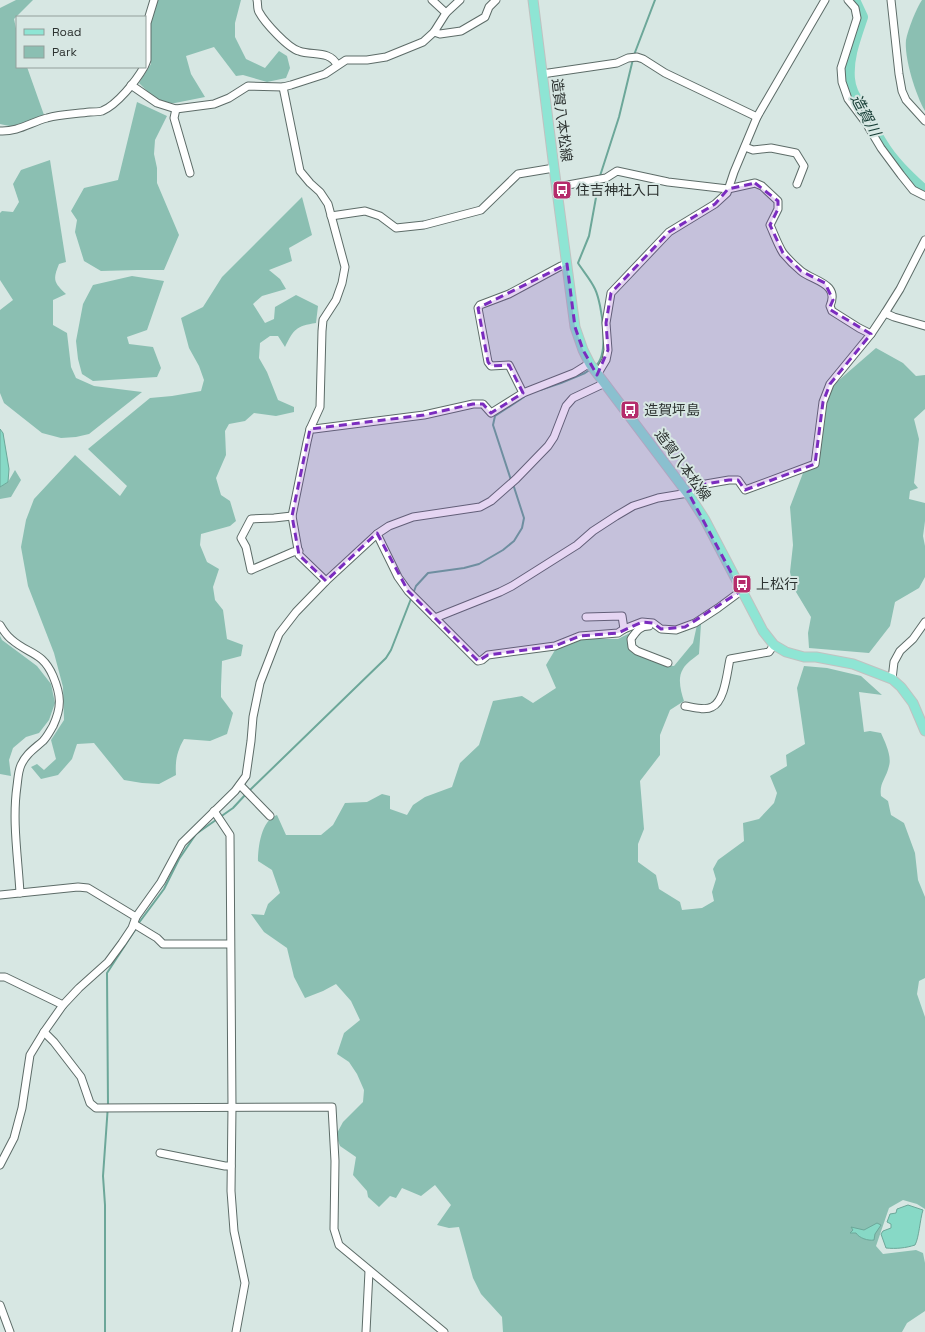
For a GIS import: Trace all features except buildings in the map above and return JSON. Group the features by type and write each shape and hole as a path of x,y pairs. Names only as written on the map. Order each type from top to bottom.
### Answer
{"main road":[{"name":"造賀八本松線","path":"533,0 566,264 575,327 583,350 604,383 688,493 705,520 762,631 774,645 786,652 804,657 816,657 853,664 892,679 913,703 925,731"}],"street":[{"path":"146,63 147,23 154,0"},
{"path":"257,0 258,11 290,47 299,52 329,55 338,65"},
{"path":"432,0 446,13"},
{"path":"131,85 157,103 176,109 214,104 229,98 248,86 282,87 291,85 325,74 346,60 367,60 386,57 423,42 434,32 446,13 460,0"},
{"path":"434,32 440,34 461,31 485,17 490,7 496,0"},
{"path":"596,372 600,370 606,360 608,350 606,323 611,293 669,232 715,204 727,193 757,117 825,0"},
{"path":"848,0 855,8 857,18 841,68 842,82 848,99 901,175 913,190 925,196"},
{"path":"891,0 902,91 906,100 925,121"},
{"path":"542,74 617,63 628,58 637,57 643,59 665,73 757,117"},
{"path":"0,131 6,132 18,130 59,115 101,111 115,102 138,77 144,68"},
{"path":"282,87 300,171 320,192 328,204 344,267 342,283 336,300 323,320 320,407 310,428 292,516 299,555 326,581"},
{"path":"176,109 174,118 190,173"},
{"path":"745,147 753,150 771,148 796,153 804,166 798,184"},
{"path":"331,216 366,210 380,216 396,228 424,225 481,210 518,174 554,168"},
{"path":"557,187 606,178 618,171 668,182 728,189 755,183 762,186 778,201 778,208 770,225 783,253 802,271 825,283 833,300 830,306 832,310 871,334"},
{"path":"435,618 512,586 577,545 593,532 633,506 658,498 688,493 700,486 729,480 738,480 745,490 815,464 823,402 830,384 871,334 885,313 900,289 925,240"},
{"path":"523,393 509,365 491,366 488,362 478,308 480,305 509,294 566,264"},
{"path":"885,313 917,325 925,326"},
{"path":"310,428 314,430 424,415 473,404 482,404 491,413 523,393 574,373 590,363"},
{"path":"1,1161 14,1138 22,1108 30,1055 44,1032 63,1005 79,988 108,962 161,882 182,844 242,787 246,776 253,717 260,683 280,634 296,612 326,581 377,534 389,526 413,517 480,506 490,501 516,479 548,446 554,437 566,406 573,398 604,383"},
{"path":"292,516 251,519 241,538 246,547 252,570 293,552 298,552"},
{"path":"377,534 398,577 408,591 478,661 482,660 488,655 555,646 580,636 618,633 642,622 653,623 661,629 676,630 685,627 712,612 741,591"},
{"path":"586,617 622,616 624,629"},
{"path":"892,679 894,662 900,651 914,638 925,622"},
{"path":"653,623 652,626 644,626 637,630 631,639 632,647 637,651 668,663"},
{"path":"0,625 11,640 45,661 59,691 60,703 58,716 51,729 44,739 28,753 21,766 18,779 14,806 20,892"},
{"path":"685,706 712,708 723,695 730,659 769,652 774,645"},
{"path":"242,787 270,816"},
{"path":"218,809 222,822 230,835 232,1107 231,1191 234,1231 245,1283 236,1332"},
{"path":"0,902 0,895 20,892 88,888 135,921 163,944 230,944"},
{"path":"0,977 5,977 63,1005"},
{"path":"44,1032 54,1042 81,1077 90,1103 96,1108 332,1107 334,1229 339,1245 444,1332"},
{"path":"160,1153 231,1166"},
{"path":"366,1332 370,1271"},
{"path":"0,1304 10,1332"}],"highlighted area":[{"path":"755,183 778,201 778,209 770,225 783,253 801,271 825,283 833,300 829,309 871,334 830,384 823,402 815,464 745,490 738,480 729,480 700,485 688,492 741,591 685,627 661,629 653,623 642,622 618,633 580,636 555,646 488,655 478,661 408,591 377,533 326,581 299,555 292,516 310,429 424,415 473,404 483,404 491,413 523,393 509,365 491,366 488,362 478,308 567,264 575,327 583,350 597,375 608,350 606,323 611,293 669,232 715,204 728,189"}],"green space":[{"path":"16,0 33,0 14,19 16,28 16,68 27,68 44,115 14,127 0,124 0,8"},
{"path":"158,0 241,0 235,23 235,37 246,59 265,68 279,51 287,56 290,68 286,78 267,82 243,75 236,76 214,47 186,56 191,74 205,97 175,103 159,103 139,83 151,64 150,23"},
{"path":"922,0 925,0 925,111 911,77 906,48 906,40 910,25"},
{"path":"137,102 167,116 155,140 154,154 157,168 157,183 179,235 164,270 101,271 84,261 75,232 77,220 71,211 84,188 118,180"},
{"path":"50,160 66,262 59,264 55,277 56,283 66,294 53,300 53,325 67,333 71,367 76,378 94,386 142,392 89,434 61,438 42,433 4,403 0,393 0,310 13,300 0,280 0,213 2,211 13,212 19,202 13,184 21,170"},
{"path":"302,197 312,235 289,248 292,261 269,270 280,279 286,289 262,296 253,304 265,323 274,319 275,307 296,295 318,306 316,323 304,325 296,329 285,347 278,336 270,336 260,343 259,358 267,372 278,400 294,407 294,412 276,416 254,413 245,421 229,424 225,431 226,455 216,478 221,495 230,501 236,521 230,526 201,534 200,545 207,562 219,569 213,587 215,600 223,610 227,639 243,645 241,656 222,661 221,697 233,713 227,734 210,741 184,739 177,756 176,775 159,784 124,780 94,743 77,744 72,759 58,775 41,779 31,767 37,764 44,770 56,759 51,740 64,720 63,687 54,653 28,586 21,547 26,520 34,499 75,455 120,496 127,486 88,449 150,398 201,391 204,380 199,366 189,348 181,318 203,307 222,277"},
{"path":"132,276 164,281 147,330 127,337 129,344 153,347 161,368 157,377 93,381 82,374 78,359 76,341 83,304 93,285"},
{"path":"876,348 903,363 916,376 925,375 925,409 914,419 919,439 914,483 918,488 910,491 909,499 925,503 923,536 925,546 925,577 919,588 895,602 890,626 869,653 809,648 808,633 811,617 793,587 790,572 793,545 790,507 803,473 818,466 825,403 831,387"},
{"path":"15,470 21,480 11,497 0,499 0,487 8,482"},
{"path":"701,624 699,654 684,667 680,677 684,701 670,710 660,735 660,755 640,781 644,829 638,844 638,862 656,875 659,889 680,902 682,910 702,908 714,901 712,892 716,879 713,869 718,860 744,841 743,823 759,819 774,803 777,793 770,776 787,766 786,755 805,744 797,688 804,666 827,668 861,676 882,695 859,692 864,732 870,731 881,733 886,745 890,762 882,784 881,796 888,801 891,815 904,823 915,853 918,880 925,897 925,978 919,981 917,994 925,1017 925,1209 917,1204 903,1200 889,1208 876,1246 883,1254 916,1250 923,1253 925,1263 925,1311 907,1323 902,1332 503,1332 502,1317 481,1294 473,1278 459,1227 449,1228 437,1225 451,1205 435,1185 421,1196 402,1188 396,1198 390,1196 379,1207 368,1197 367,1191 353,1175 356,1157 340,1146 336,1135 343,1122 363,1102 364,1090 357,1074 349,1062 337,1054 344,1033 360,1020 351,1001 336,984 305,998 294,977 287,948 264,932 251,914 264,915 268,904 280,893 272,870 258,861 260,842 264,828 267,822 272,818 277,815 286,835 321,835 333,825 345,803 367,802 382,794 390,796 390,809 407,815 413,805 425,797 452,787 460,763 479,745 493,701 522,696 533,703 556,688 546,665 555,650 583,639 618,639 630,633 628,645 633,653 664,665 674,666 693,643 697,625"},
{"path":"0,636 2,640 37,666 51,684 55,703 49,720 39,733 26,737 13,748 9,760 11,776 0,774"}],"shaded area":[{"path":"0,429 3,433 9,469 8,482 0,487"},
{"path":"908,1205 923,1210 918,1238 915,1245 901,1248 886,1248 881,1234 883,1231 891,1228 891,1224 887,1222 890,1214 896,1213 897,1209"},
{"path":"877,1223 881,1225 875,1234 874,1240 864,1239 856,1233 850,1233 853,1230 851,1227 864,1230"}],"waterway":[{"path":"634,55 655,0"},
{"name":"造賀川","path":"854,0 862,17 850,56 849,79 851,89 890,156 900,168 925,191"},
{"path":"600,176 619,117 633,59"},
{"path":"595,366 600,360 602,352 602,317 598,296 595,289 578,263 589,236 599,181"},
{"path":"540,390 561,383 591,369"},
{"path":"511,480 493,425 495,416 524,397"},
{"path":"249,791 386,658 391,650 416,586 428,573 464,568 479,564 503,550 514,541 522,528 524,518 513,484"},
{"path":"138,924 164,889 179,859 196,834 233,808 246,794"},
{"path":"105,1332 105,1205 103,1176 108,1105 107,973 135,930"}],"place":[{"name":"住吉神社入口","path":"562,190"},
{"name":"造賀坪島","path":"630,410"},
{"name":"上松行","path":"742,584"}]}
